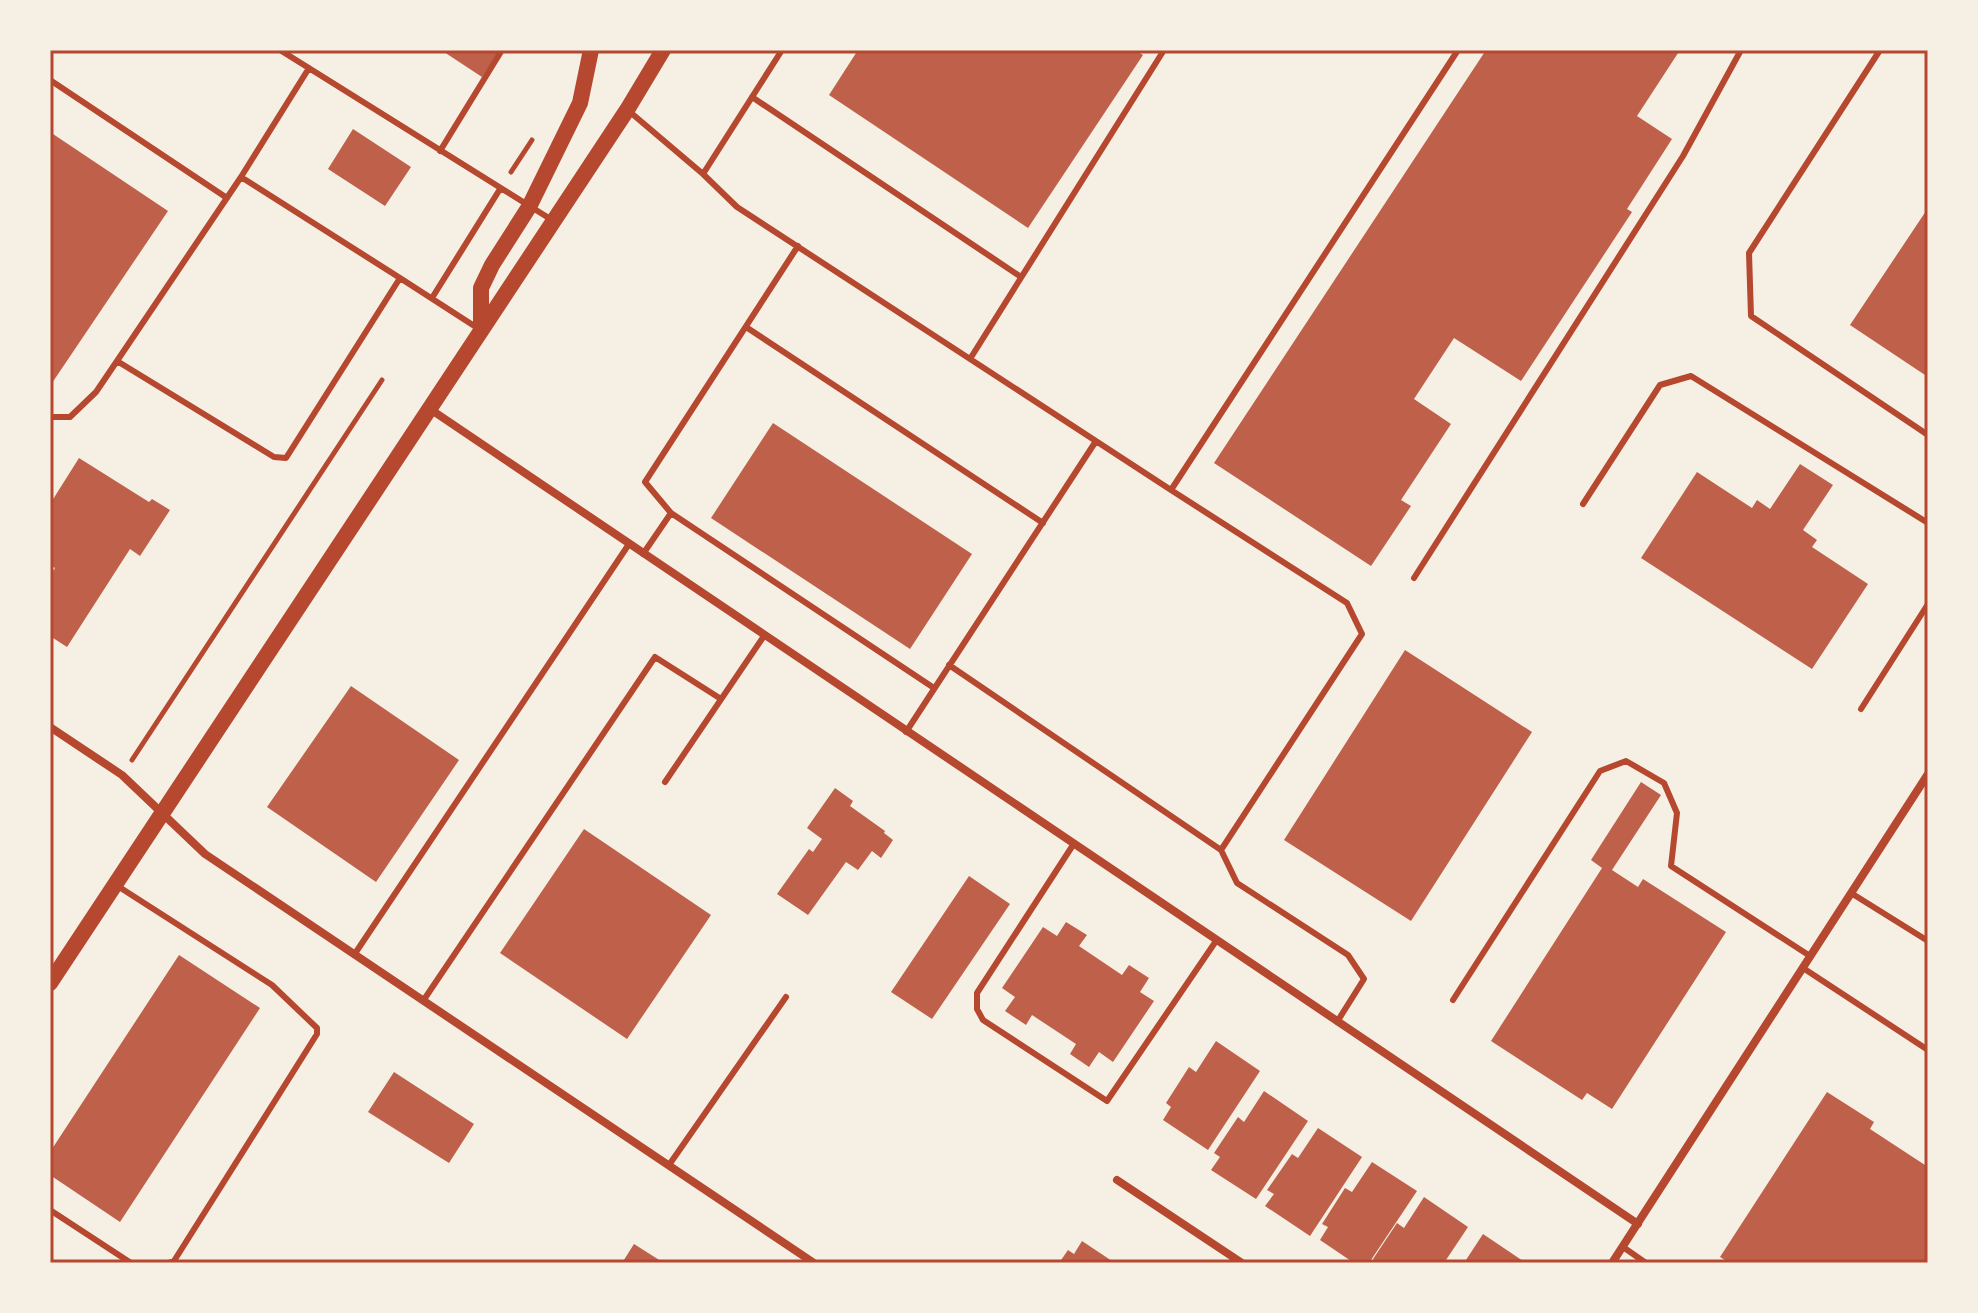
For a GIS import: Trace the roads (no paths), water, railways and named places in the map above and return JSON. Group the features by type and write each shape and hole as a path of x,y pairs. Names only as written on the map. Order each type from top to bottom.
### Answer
{"main road":[{"path":"481,330 481,288 529,207 580,103 591,50"},
{"path":"50,983 627,110 663,50"}],"street":[{"path":"429,409 1638,1224"},
{"path":"50,727 122,775 205,854 814,1263"},
{"path":"1612,1263 1928,774"},
{"path":"1117,1180 1242,1263"}],"lane":[{"path":"280,50 553,221"},
{"path":"440,151 502,50"},
{"path":"703,174 782,50"},
{"path":"970,359 1164,50"},
{"path":"1171,490 1458,50"},
{"path":"1414,578 1683,156 1741,50"},
{"path":"1880,50 1749,253 1751,316 1928,435"},
{"path":"50,417 70,417 96,392 241,177 309,68"},
{"path":"50,80 227,198"},
{"path":"752,97 1021,277"},
{"path":"627,110 737,207 1347,603 1362,634 1221,850"},
{"path":"241,177 481,330"},
{"path":"432,298 500,189"},
{"path":"798,246 645,482 671,513 934,688"},
{"path":"117,361 274,457 286,458 400,278"},
{"path":"746,327 1043,523"},
{"path":"1583,504 1660,385 1691,376 1928,523"},
{"path":"906,732 1096,441"},
{"path":"643,554 671,513"},
{"path":"354,955 629,544"},
{"path":"1861,709 1928,604"},
{"path":"665,782 764,636"},
{"path":"423,1001 655,657 721,699"},
{"path":"949,665 1221,850 1237,883 1348,955 1364,979 1337,1022"},
{"path":"1453,1000 1600,771 1626,761 1664,783 1677,813 1671,866 1810,956"},
{"path":"1073,845 977,993 977,1009 983,1020 1107,1101 1216,941"},
{"path":"115,885 272,985 317,1028 317,1034 183,1247 174,1261 168,1263"},
{"path":"1851,893 1928,941"},
{"path":"1803,968 1928,1050"},
{"path":"669,1165 786,997"},
{"path":"50,1210 131,1263"},
{"path":"1623,1247 1646,1263"}]}
